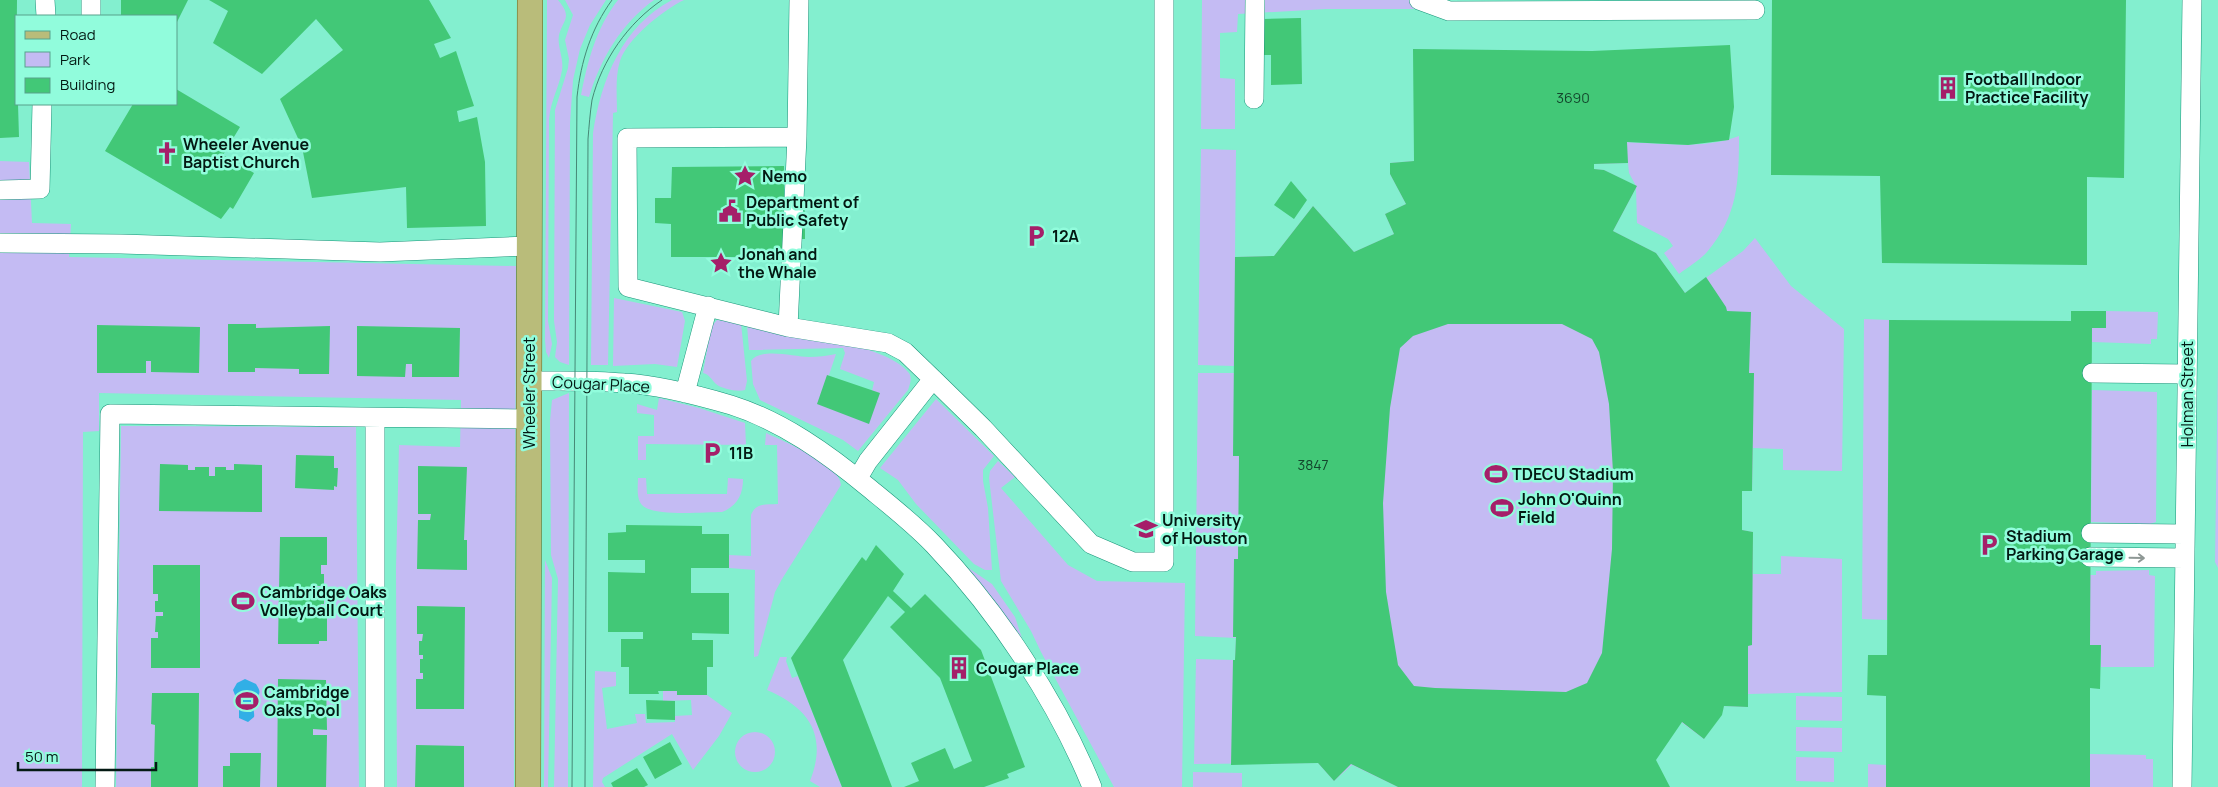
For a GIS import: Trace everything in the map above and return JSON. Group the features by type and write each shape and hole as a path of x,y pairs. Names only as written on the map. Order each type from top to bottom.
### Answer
{"main road":[{"name":"Wheeler Street","path":"528,787 530,0"}],"street":[{"path":"45,0 46,15"},
{"path":"91,0 91,15"},
{"path":"788,327 797,137 799,0"},
{"path":"797,137 627,138 628,287 788,327 888,343 905,352 983,428 1091,544 1132,562 1164,562 1164,0"},
{"path":"1254,0 1254,98"},
{"path":"1419,0 1449,11 1755,10"},
{"name":"Holman Street","path":"2182,787 2192,0"},
{"path":"0,190 40,189 42,105"},
{"path":"0,243 121,244 380,252 529,246"},
{"path":"684,394 708,306"},
{"path":"2092,373 2187,374"},
{"path":"858,478 868,461 933,380"},
{"name":"Cougar Place","path":"530,381 625,383 657,387 732,406 761,418 811,444 858,478 933,544 998,622 1030,669 1078,754 1092,787"},
{"path":"105,787 110,414 530,419"},
{"path":"375,418 375,787"},
{"path":"2091,533 2184,534"},
{"path":"2090,557 2184,558"}],"green space":[{"path":"547,0 558,0 563,6 566,15 559,35 562,70 551,105 549,119 548,321 552,344 549,358 546,352 545,340"},
{"path":"565,0 606,0 590,25 580,49 573,80 570,123 569,365 560,362 555,357 557,342 554,321 555,110 568,68 569,59 565,40 573,15"},
{"path":"618,0 654,0 642,9 622,31 606,55 589,97 581,95 598,33"},
{"path":"672,0 684,0 656,18 638,35 624,52 618,67 617,112 613,113 608,365 591,365 593,133 597,113 608,74 627,40 640,24"},
{"path":"1202,0 1442,0 1417,9 1326,9 1238,14 1237,32 1220,33 1220,78 1235,79 1235,129 1201,129"},
{"name":"TDECU Stadium","path":"1739,136 1735,197 1725,225 1717,239 1701,258 1679,274 1664,253 1673,246 1668,239 1637,223 1636,188 1613,231 1656,253 1685,293 1743,251 1755,238 1791,286 1844,329 1842,471 1783,470 1783,449 1753,448 1752,491 1742,491 1742,530 1753,532 1753,574 1781,574 1781,556 1842,559 1842,692 1748,694 1748,707 1724,706 1704,739 1681,722 1604,787 1398,787 1352,765 1334,781 1318,763 1194,764 1196,659 1235,660 1236,638 1195,636 1198,373 1234,373 1234,366 1198,365 1201,149 1236,150 1235,257 1274,256 1313,206 1354,252 1394,234 1385,214 1406,204 1390,174 1390,163 1414,161 1414,143 1625,142 1682,145 1725,140","holes":["1628,163 1629,173 1636,186 1604,170 1594,169 1594,164"]},
{"path":"0,161 29,162 32,223 71,224 69,257 516,266 514,787 397,787 396,569 399,445 460,447 461,400 99,393 99,431 83,432 82,787 0,787"},
{"path":"614,298 682,312 685,321 677,367 655,364 613,366"},
{"path":"2106,311 2158,312 2157,339 2151,339 2151,344 2092,342 2092,328"},
{"path":"1864,319 1889,320 1887,620 1862,619"},
{"path":"717,320 741,323 747,381 745,390 722,387 703,373 711,327"},
{"path":"747,325 833,340 878,353 896,362 910,374 908,390 858,451 843,440 760,400 753,384 751,361 762,354 809,357 836,354 828,378 872,391 874,382 840,369 845,353 843,348 749,350"},
{"path":"2218,362 2218,568 2215,562"},
{"path":"2092,390 2157,392 2156,522 2150,524 2091,522"},
{"path":"569,393 568,787 554,787 558,579 551,555 550,421 552,400"},
{"path":"659,398 699,408 745,423 746,445 646,444 646,460 638,460 638,436 654,436 654,415 637,413 637,404 657,410"},
{"path":"936,399 994,456 983,470 988,508 992,570 985,570 974,564 916,504 898,480 880,468"},
{"path":"121,426 356,427 359,787 116,787"},
{"path":"766,433 810,454 822,462 838,477 841,485 775,592 758,656 754,657 755,570 729,568 729,555 751,556 751,515 753,511 762,505 778,504 777,445 765,445"},
{"path":"998,461 1015,477 1001,488 1068,565 1097,581 1185,583 1182,787 1114,787 1031,631 1001,581 989,478 990,471"},
{"path":"638,478 646,478 647,494 727,494 728,478 743,479 742,490 738,499 727,510 722,512 679,513 656,511 642,505 638,495"},
{"path":"545,560 552,578 548,787 544,787"},
{"path":"967,567 992,584 1015,617 1022,638"},
{"path":"2149,570 2149,575 2155,576 2154,667 2101,667 2101,645 2090,645 2090,575 2096,575 2096,571"},
{"path":"780,657 787,657 786,661 792,678 798,676 842,787 820,787 810,781 817,750 811,725 794,705 767,690"},
{"path":"595,671 616,672 616,686 602,688 607,729 637,723 635,714 645,714 646,723 675,722 675,716 692,715 691,700 663,701 663,691 677,691 677,695 707,695 732,713 719,736 693,770 672,734 603,778 602,782 605,787 593,787"},
{"path":"1796,696 1842,697 1842,721 1796,720"},
{"path":"1796,727 1842,728 1842,752 1796,751"},
{"path":"755,732 769,738 775,752 769,766 755,772 741,766 735,752 741,738"},
{"path":"2090,754 2146,755 2146,759 2153,759 2153,787 2090,787"},
{"path":"1796,757 1834,758 1834,782 1796,781"},
{"path":"1868,764 1886,765 1886,787 1868,787"},
{"path":"1193,772 1242,773 1242,787 1193,787"}],"water":[{"name":"Cambridge Oaks Pool","path":"245,679 256,684 259,691 253,706 254,717 248,722 239,718 239,705 233,690 237,683"}],"building":[{"path":"0,0 17,0 17,15 15,15 15,105 18,105 19,137 0,138"},
{"path":"121,0 188,0 178,20 178,15 121,15"},
{"path":"209,0 429,0 451,38 434,44 440,58 456,51 474,106 457,111 459,122 477,117 485,162 486,226 407,228 406,187 312,198 302,147 280,99 343,50 316,19 262,74 213,43 228,11"},
{"name":"Football Indoor Practice Facility","path":"1772,0 2126,0 2124,178 2087,177 2087,265 1882,263 1880,176 1771,175"},
{"path":"1301,18 1302,84 1271,85 1271,55 1264,55 1263,19"},
{"name":"TDECU Stadium","path":"1730,45 1734,107 1729,140 1688,145 1627,142 1628,163 1594,164 1594,169 1604,170 1637,186 1613,231 1656,253 1685,293 1706,277 1727,311 1751,312 1749,373 1754,373 1752,491 1742,491 1742,530 1753,532 1752,645 1748,646 1748,707 1724,706 1722,715 1704,739 1682,722 1656,760 1670,787 1398,787 1351,764 1334,781 1318,763 1231,765 1233,660 1235,660 1236,637 1233,637 1234,559 1238,559 1239,456 1233,456 1235,257 1274,256 1313,206 1354,252 1394,234 1385,214 1406,204 1390,174 1390,163 1414,161 1413,49 1592,51","holes":["1448,324 1562,324 1592,339 1599,352 1609,404 1613,472 1612,549 1602,653 1587,683 1566,692 1414,686 1398,665 1386,592 1383,503 1390,408 1400,348 1413,336"]},
{"name":"Wheeler Avenue Baptist Church","path":"178,90 240,127 223,155 254,173 233,209 230,207 221,219 105,151 132,105 178,105"},
{"name":"Department of Public Safety","path":"784,166 784,199 805,199 805,239 784,239 784,257 671,257 671,224 655,223 655,198 671,198 672,167"},
{"path":"1291,181 1307,200 1294,219 1274,205"},
{"name":"Stadium Parking Garage","path":"2071,311 2106,311 2106,328 2092,328 2090,645 2101,645 2100,689 2090,688 2090,787 1886,787 1886,696 1867,695 1868,655 1887,655 1889,320 2071,321"},
{"path":"228,324 256,324 256,328 330,326 329,374 299,374 299,369 255,368 255,372 228,372"},
{"path":"97,325 200,327 199,373 151,372 151,361 146,361 146,373 97,373"},
{"path":"357,326 460,328 459,377 412,377 412,364 406,364 405,377 357,376"},
{"path":"827,375 880,393 869,424 817,404"},
{"path":"296,455 334,456 334,468 338,468 337,487 334,486 334,490 295,488"},
{"path":"160,464 188,465 188,470 195,470 195,467 209,467 209,476 215,476 215,467 226,467 226,470 234,470 234,464 262,465 262,512 159,511"},
{"path":"418,466 467,467 464,540 467,540 467,570 417,569 418,520 430,520 431,514 418,514"},
{"path":"626,525 702,526 702,534 729,534 729,568 691,568 691,593 729,593 729,634 692,633 692,640 713,640 713,667 707,667 707,695 677,695 677,691 658,691 659,694 629,694 629,667 621,667 621,639 643,639 643,632 608,632 608,572 645,573 645,560 608,560 608,533 626,532"},
{"path":"280,537 327,537 327,565 321,565 321,574 324,574 324,586 315,586 315,591 324,591 324,604 321,604 321,611 327,612 327,641 319,641 319,644 278,644"},
{"name":"Cougar Place","path":"876,545 904,574 893,591 911,608 925,594 981,650 1025,767 1007,774 1009,778 984,787 904,787 919,781 911,763 945,748 954,769 972,761 940,678 890,627 905,612 888,596 843,660 892,787 842,787 791,658 862,557 866,561"},
{"path":"153,565 200,565 200,668 151,668 151,638 158,638 158,632 155,632 156,616 163,616 163,612 155,612 155,601 158,601 158,594 153,594"},
{"path":"417,606 465,607 464,709 416,709 416,679 423,679 423,673 420,673 420,659 423,659 423,655 419,655 419,641 422,641 423,634 417,634"},
{"path":"278,679 326,680 327,730 313,729 313,735 327,735 326,787 277,787"},
{"path":"152,693 199,693 198,787 151,787 151,767 154,767 155,725 151,724"},
{"path":"646,700 675,701 675,720 647,719"},
{"path":"670,742 682,764 655,779 643,757"},
{"path":"416,745 464,746 464,787 415,787"},
{"path":"230,753 261,753 260,787 223,787 223,766 230,766"},
{"path":"637,768 648,785 644,787 613,787 611,783"}],"tram line":[{"path":"572,787 577,97 581,71 588,46 598,22 612,0"},
{"path":"585,787 588,139 592,100 602,71 628,31 662,0"}],"place":[{"name":"Football Indoor Practice Facility","path":"1948,88"},
{"name":"Wheeler Avenue Baptist Church","path":"167,153"},
{"name":"Nemo","path":"745,176"},
{"name":"Department of Public Safety","path":"730,211"},
{"name":"12A","path":"1036,236"},
{"name":"Jonah and the Whale","path":"721,263"},
{"name":"11B","path":"712,453"},
{"name":"TDECU Stadium","path":"1496,474"},
{"name":"John O'Quinn Field","path":"1502,508"},
{"name":"University of Houston","path":"1146,529"},
{"name":"Stadium Parking Garage","path":"1989,545"},
{"name":"Cambridge Oaks Volleyball Court","path":"243,601"},
{"name":"Cougar Place","path":"959,668"},
{"name":"Cambridge Oaks Pool","path":"247,701"}]}
